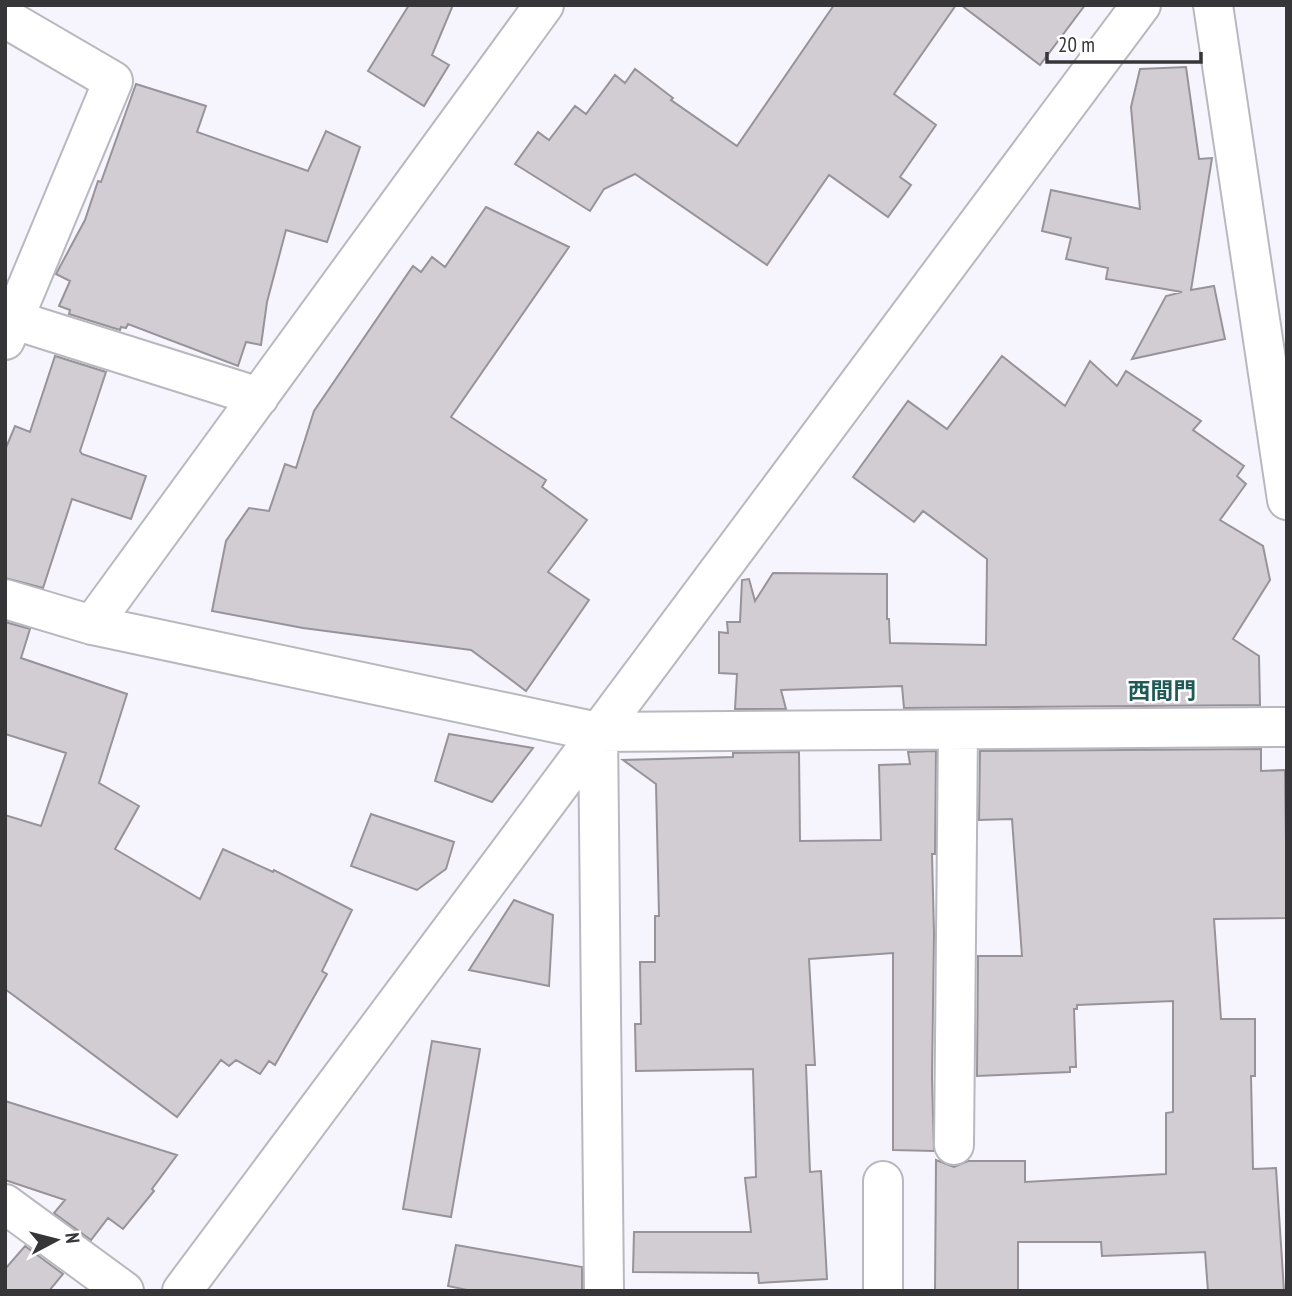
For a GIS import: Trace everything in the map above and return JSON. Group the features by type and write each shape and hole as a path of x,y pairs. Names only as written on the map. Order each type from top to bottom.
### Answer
{"street":[{"path":"92,625 544,5"},
{"path":"182,1291 1141,5"},
{"path":"1213,5 1287,500"},
{"path":"5,18 113,81 8,325 259,397"},
{"path":"5,599 92,625 598,732 1287,727"},
{"path":"954,1145 958,730"},
{"path":"598,732 604,1291"},
{"path":"883,1181 884,1291"},
{"path":"5,1204 124,1291"}],"building":[{"path":"409,5 453,5 432,55 449,65 424,106 368,71"},
{"path":"834,5 956,5 894,94 936,125 900,177 911,185 888,217 829,175 767,265 635,174 604,189 590,211 515,164 538,132 549,140 575,106 586,114 615,75 625,83 635,69 673,98 671,100 737,146"},
{"path":"961,5 1085,5 1040,65"},
{"path":"1186,67 1199,159 1212,158 1191,290 1214,286 1225,339 1132,359 1166,296 1182,292 1106,279 1108,268 1066,259 1071,238 1042,231 1051,190 1140,209 1131,107 1140,69"},
{"path":"136,84 206,106 197,132 308,171 326,131 360,147 327,242 286,230 267,302 261,345 246,342 238,366 128,324 120,330 69,314 70,310 59,306 70,281 56,274 85,220 98,181 101,182"},
{"path":"486,207 569,247 451,417 546,480 542,487 587,520 548,572 589,600 526,691 471,650 303,628 212,611 226,541 249,508 269,511 285,464 296,468 314,411 413,266 421,272 432,257 445,267"},
{"path":"55,356 106,372 80,451 82,454 146,476 131,519 72,499 43,588 5,578 5,450 15,426 30,432"},
{"path":"1002,356 1065,406 1090,361 1117,386 1126,371 1201,421 1193,430 1244,466 1237,476 1246,484 1220,520 1263,546 1270,580 1233,639 1259,656 1260,705 904,708 902,686 781,690 786,709 735,709 737,674 719,673 719,632 728,633 727,622 740,622 742,580 749,579 755,601 773,573 887,574 890,643 986,645 987,559 923,511 914,522 853,477 908,401 947,429"},
{"path":"5,622 30,629 21,658 127,694 99,783 139,806 115,849 200,899 223,849 273,872 274,870 352,910 322,971 327,974 275,1065 269,1061 260,1074 236,1060 229,1066 221,1060 177,1117 5,989 5,815 41,826 66,753 5,734"},
{"path":"449,734 533,748 492,802 435,781"},
{"path":"1261,749 1261,771 1285,770 1287,918 1214,919 1221,1019 1255,1019 1255,1076 1251,1076 1253,1169 1276,1168 1284,1291 1208,1291 1205,1252 1102,1256 1101,1242 1018,1242 1018,1291 935,1291 936,1160 954,1167 968,1161 1025,1161 1025,1182 1166,1174 1166,1113 1173,1112 1173,1001 1077,1005 1077,1009 1074,1009 1076,1067 1070,1067 1070,1072 977,1076 978,956 1022,956 1012,819 979,820 980,751"},
{"path":"936,751 935,854 932,854 934,1151 893,1150 893,953 809,959 815,1065 806,1065 810,1172 821,1171 827,1279 759,1283 758,1273 633,1272 634,1232 751,1232 745,1178 756,1177 753,1069 636,1071 635,1024 641,1024 640,962 655,962 655,916 659,916 656,784 623,760 799,752 800,841 881,840 879,765 910,764 908,752"},
{"path":"371,814 454,842 446,869 417,890 351,866"},
{"path":"514,900 553,915 549,986 469,970"},
{"path":"432,1041 480,1049 451,1217 403,1209"},
{"path":"5,1101 177,1155 152,1189 154,1191 123,1229 108,1218 91,1240 54,1213 65,1200 5,1180"},
{"path":"456,1245 582,1267 582,1291 472,1291 448,1286"},
{"path":"25,1246 63,1274 49,1291 5,1291 5,1269"}],"district":[{"name":"西間門","path":"1162,690"}]}
